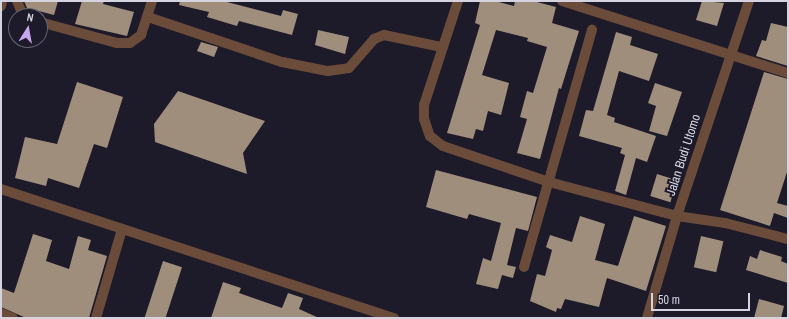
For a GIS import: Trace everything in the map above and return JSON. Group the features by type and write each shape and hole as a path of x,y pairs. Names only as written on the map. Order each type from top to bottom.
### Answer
{"street":[{"path":"1,6 2,1"},
{"path":"48,24 118,43 130,43 141,35 152,1"},
{"path":"458,1 441,47 424,105 424,119 430,136 457,152 549,182 677,216 725,223 788,239"},
{"path":"562,1 731,53 788,73"},
{"name":"Jalan Budi Utomo","path":"647,318 677,216 749,1"},
{"path":"148,17 282,62 328,71 349,68 374,39 384,35 441,47"},
{"path":"524,267 592,30"},
{"path":"1,189 122,229 367,314 394,318"},
{"path":"96,318 122,229"},
{"path":"1,313 13,318"}],"building":[{"path":"24,1 58,1 54,15 48,13 48,8 27,8"},
{"path":"82,1 104,1 103,4 134,12 127,36 75,24"},
{"path":"180,1 223,1 281,16 283,10 298,14 292,35 239,21 237,26 207,17 209,12 179,5"},
{"path":"480,1 495,1 514,6 515,1 533,1 556,7 552,23 579,31 561,89 559,88 540,159 517,153 527,119 520,117 527,91 533,93 547,47 527,41 528,38 496,30 482,75 509,83 501,115 488,111 483,131 476,129 473,139 447,133 480,25 475,23"},
{"path":"702,1 724,3 717,26 696,20"},
{"path":"771,23 788,27 788,66 756,56 762,40 766,41"},
{"path":"318,30 349,37 345,54 315,45"},
{"path":"616,32 632,37 630,45 658,54 649,81 619,71 607,115 615,118 614,122 656,136 647,162 636,158 626,195 615,191 625,155 620,153 622,148 579,136 586,110 593,111"},
{"path":"201,42 218,47 214,57 197,51"},
{"path":"764,72 788,79 788,169 777,203 788,206 788,218 774,213 770,226 720,210"},
{"path":"77,82 123,97 107,148 94,144 79,188 48,178 46,186 15,178 25,137 57,144"},
{"path":"655,83 682,92 667,136 649,131 656,106 648,103"},
{"path":"178,91 265,121 243,153 247,174 155,142 154,124"},
{"path":"436,170 537,197 528,231 516,228 507,265 516,267 513,278 502,275 498,289 476,284 483,258 491,261 501,223 469,214 467,219 426,207"},
{"path":"657,174 677,180 670,202 650,196"},
{"path":"580,216 605,224 595,260 618,266 634,216 666,226 646,291 607,278 599,307 565,299 561,309 557,308 556,312 530,301 537,274 545,276 552,250 546,247 550,235 572,242"},
{"path":"33,234 52,240 46,261 69,269 78,236 91,240 88,250 107,256 89,318 26,318 1,307 1,288 14,293"},
{"path":"701,236 723,241 716,272 694,267"},
{"path":"760,250 782,257 781,261 788,264 788,283 746,270 750,256 757,259"},
{"path":"163,261 182,267 166,318 144,318"},
{"path":"223,282 241,288 239,293 282,308 288,293 303,298 299,309 319,318 211,318"},
{"path":"759,299 784,306 781,318 754,318"}]}
